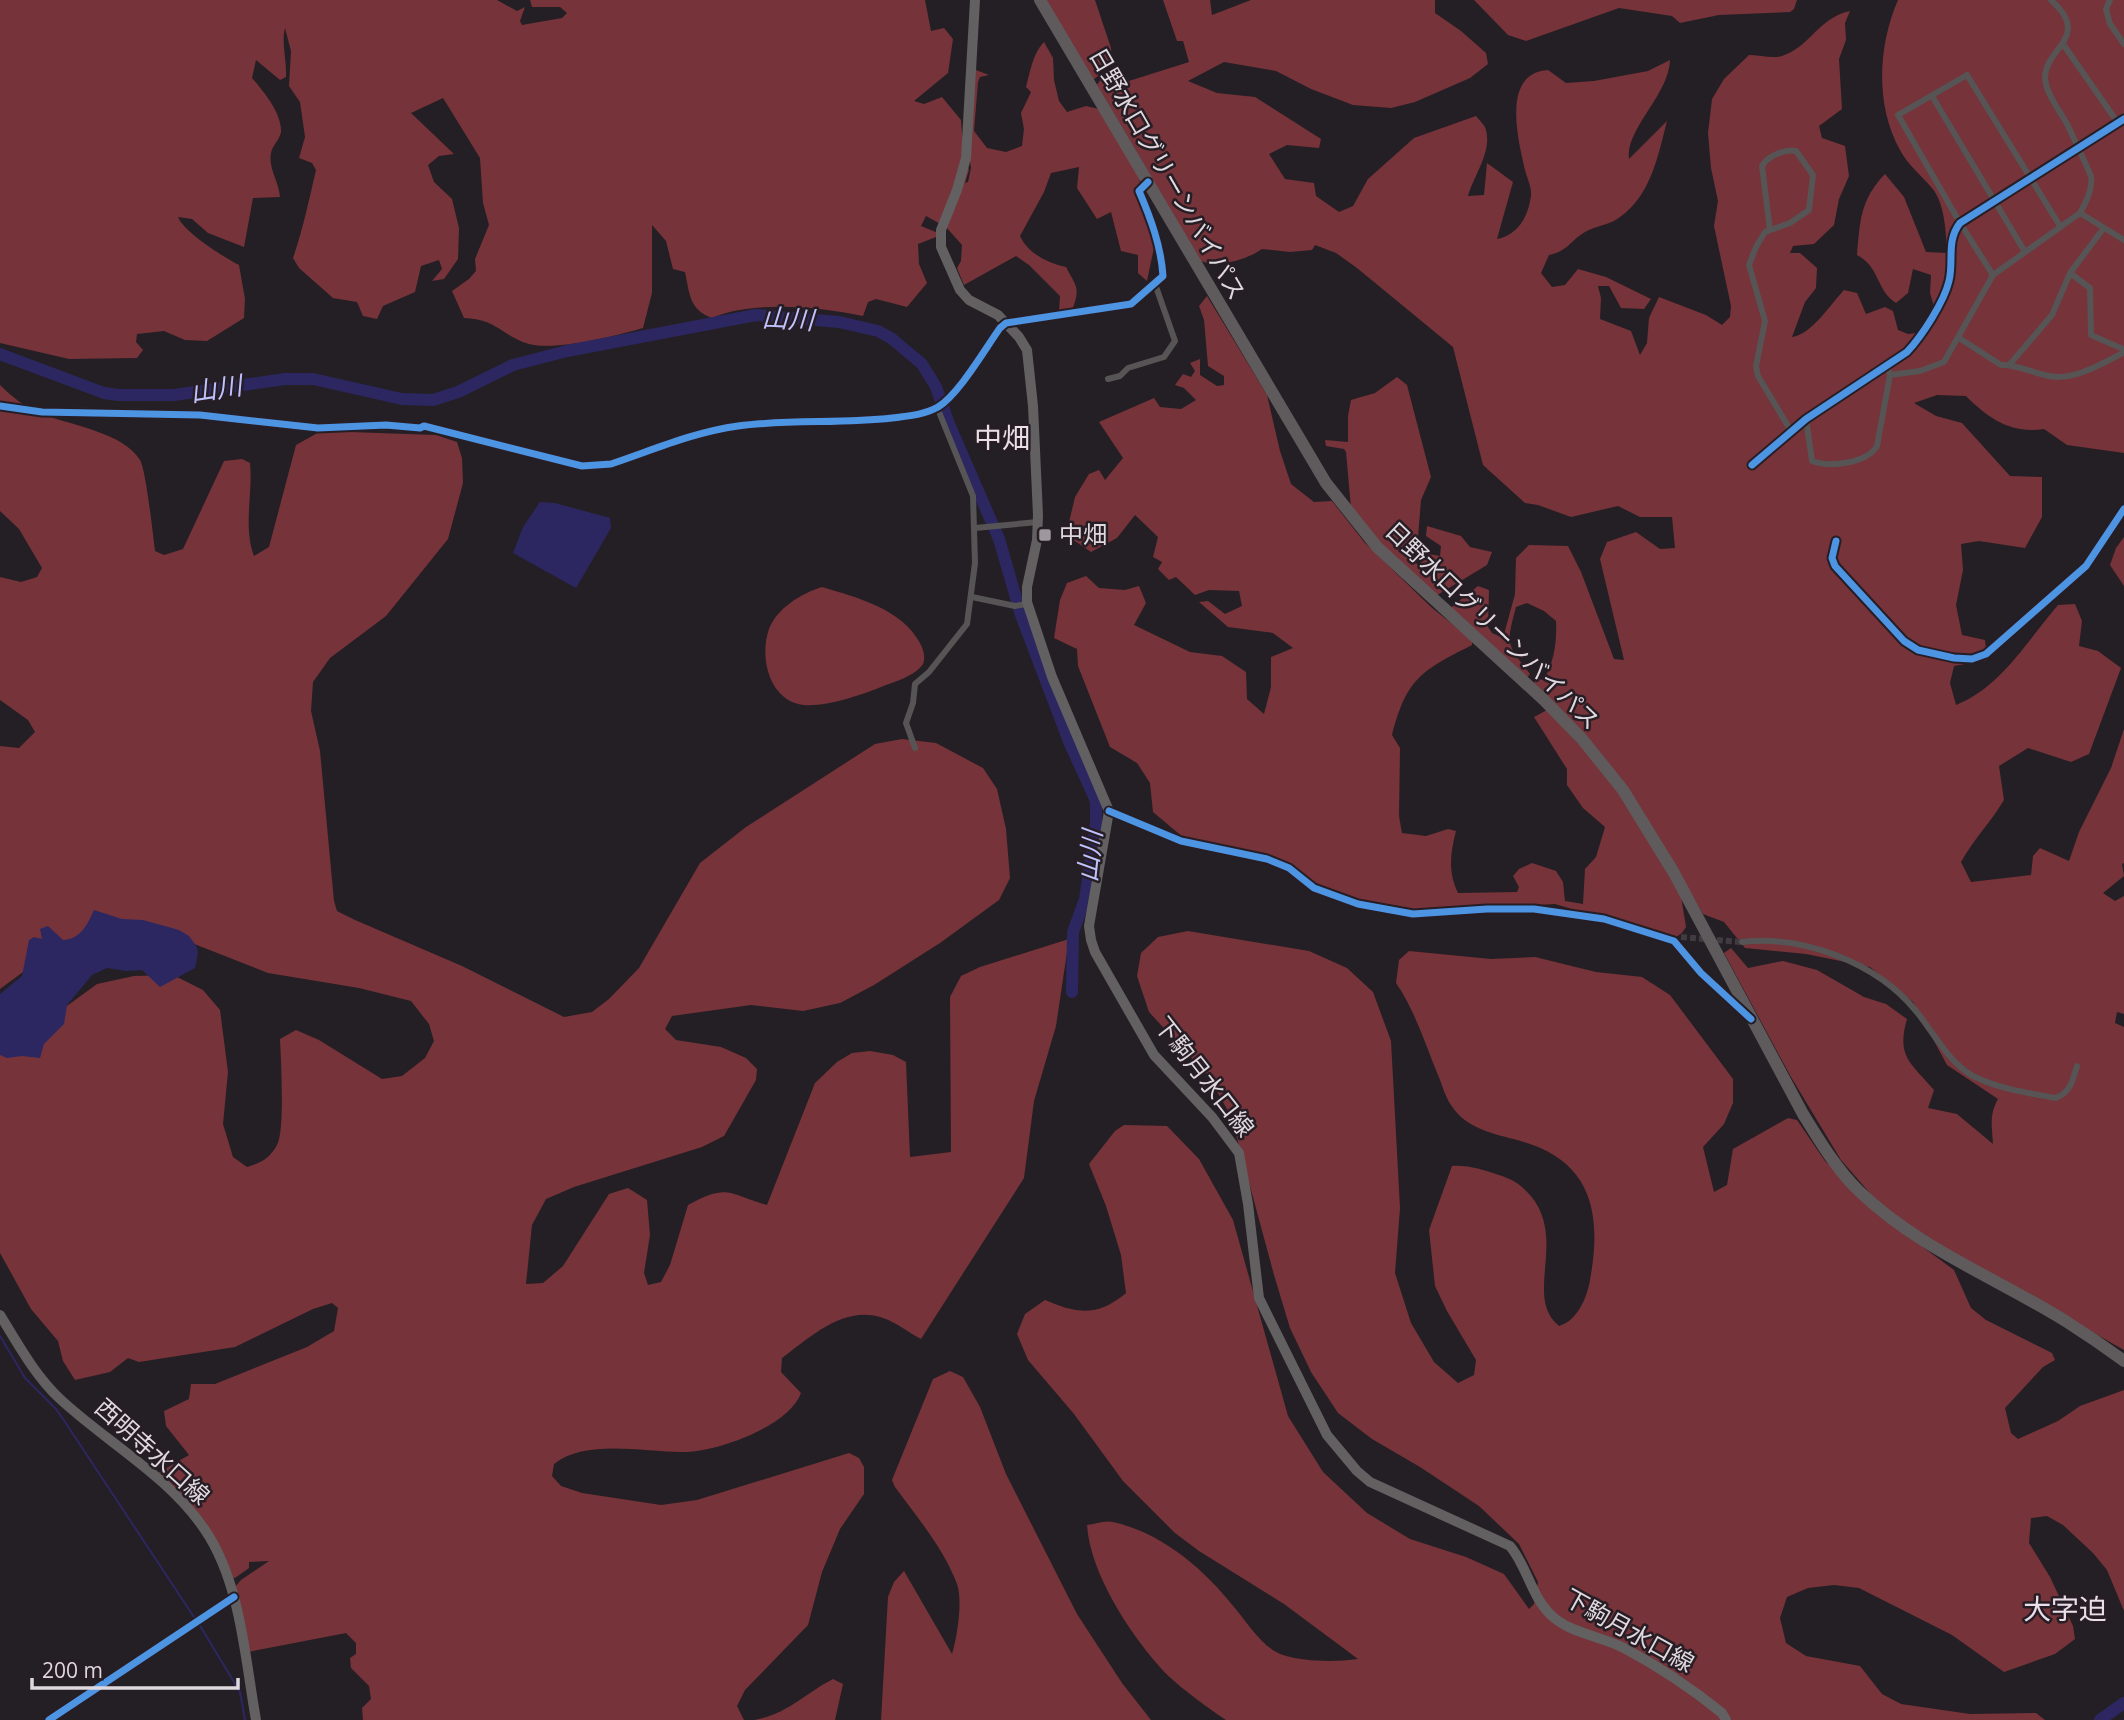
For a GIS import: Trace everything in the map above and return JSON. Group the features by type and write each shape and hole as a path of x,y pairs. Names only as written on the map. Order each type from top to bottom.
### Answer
{"highway":[{"name":"日野水口グリーンバイパス","path":"1040,0 1326,483 1370,539 1425,593 1544,700 1582,739 1623,790 1674,873 1751,1019 1823,1146 1866,1198 1913,1236 2066,1321 2124,1361"}],"main road":[{"path":"975,0 966,158 941,230 941,247 960,290 969,300 998,315 1019,337 1027,351 1038,522 1026,605 1052,677 1109,811"},
{"path":"0,406 43,412 200,415 317,428 424,426 582,466 597,467 699,434 728,428 916,415 941,404 1006,323"},
{"name":"下駒月水口線","path":"1109,811 1089,926 1095,952 1154,1055 1212,1117 1239,1153 1259,1298 1327,1435 1357,1471 1370,1482 1510,1546 1541,1602 1561,1623 1622,1647 1712,1704 1726,1720"},
{"name":"西明寺水口線","path":"0,1315 29,1363 57,1396 192,1512 218,1552 234,1597 256,1720"}],"street":[{"path":"1890,374 1920,371 1944,362 1993,275 2080,213 2092,184 2091,176 2050,94 2045,78 2047,67 2063,44 2067,31 2067,22 2060,8 2050,0"},
{"path":"2110,0 2106,9 2110,24 2124,44"},
{"path":"2116,30 2124,25"},
{"path":"1752,465 1806,419 1907,352 1915,343 1945,292 1950,278 1952,235 1959,223 2121,121 2063,44"},
{"path":"1993,275 1959,223 1899,115 1967,75 2060,226"},
{"path":"1932,96 2025,252"},
{"path":"1770,230 1762,166 1781,152 1793,150 1813,175 1809,210 1790,223 1770,230 1756,247 1749,265 1765,321 1756,366 1758,376 1791,431"},
{"path":"1006,323 1131,304 1154,281 1163,276 1154,228 1139,191 1148,182"},
{"path":"2080,213 2124,240"},
{"path":"2010,363 2052,315 2070,273 2103,229"},
{"path":"1959,338 2001,365 2010,363 2052,377 2064,377 2090,369 2123,353 2123,349 2091,335 2090,288 2070,273"},
{"path":"1108,379 1164,357 1178,343 1154,281"},
{"path":"1806,419 1812,461 1837,465 1873,452 1877,446 1890,374 1886,365"},
{"path":"915,748 906,723 913,703 915,684 929,672 967,624 972,597 975,528 973,496 941,404"},
{"path":"1836,541 1832,558 1835,566 1904,641 1928,654 1972,659 1986,654 2086,566 2124,509"},
{"path":"975,528 1038,522"},
{"path":"972,597 1015,606 1026,605"},
{"path":"1109,811 1181,841 1267,859 1289,868 1314,888 1358,904 1413,914 1534,909 1604,919 1677,939 1701,972 1751,1019"},
{"path":"1742,942 1778,942 1818,949 1878,978 1895,988 1916,1010 1955,1062 1972,1075 1996,1085 2056,1098 2072,1085 2077,1066"},
{"path":"48,1720 234,1597"}],"shaded area":[{"path":"0,0 497,0 517,11 525,7 520,21 522,25 562,18 567,13 560,7 532,7 530,0 925,0 931,31 944,28 953,39 948,73 914,101 924,104 942,97 961,120 964,158 969,170 965,183 968,182 971,168 969,155 974,73 976,70 989,75 980,77 978,82 974,131 987,148 1006,152 1022,146 1024,129 1021,113 1031,92 1026,87 1035,57 1044,42 1053,58 1059,101 1067,112 1086,106 1099,109 1137,168 1144,203 1156,238 1147,281 1138,273 1138,255 1121,251 1111,212 1097,219 1077,188 1079,167 1051,173 1044,192 1020,236 1039,256 1066,267 1076,287 1072,310 1059,311 1060,296 1016,256 964,285 957,268 961,261 962,245 946,227 926,216 921,226 938,233 936,237 918,244 919,264 927,283 907,307 876,299 868,302 863,316 807,308 766,307 728,312 712,318 695,306 685,272 673,269 666,241 652,225 652,293 643,328 570,344 529,344 484,321 464,318 452,291 476,271 475,259 489,225 483,203 480,158 443,98 411,113 454,154 439,156 428,165 434,182 452,199 459,228 458,259 444,279 432,281 442,269 439,260 421,266 415,292 383,306 377,319 363,316 357,302 333,298 299,268 293,258 316,170 312,163 299,158 305,137 300,102 289,86 291,51 285,28 286,77 280,80 256,60 252,78 271,103 280,125 281,132 270,159 280,197 253,198 244,247 208,233 192,219 178,217 196,237 239,265 245,299 244,318 207,341 185,340 164,331 137,334 136,342 143,350 137,358 69,359 0,343"},
{"path":"1043,0 1095,0 1111,48 1112,61 1099,71 1093,80"},
{"path":"1163,0 1210,0 1212,15 1251,0 1435,0 1435,13 1486,53 1488,64 1470,78 1415,102 1391,108 1353,105 1311,89 1276,71 1224,62 1188,81 1217,93 1255,97 1321,139 1319,148 1287,145 1269,154 1285,179 1314,183 1316,196 1339,212 1353,206 1368,179 1414,138 1476,116 1485,128 1487,147 1468,196 1484,195 1487,163 1513,182 1497,239 1511,234 1521,224 1531,196 1522,157 1516,110 1518,95 1524,83 1533,74 1548,70 1566,83 1594,81 1648,71 1670,60 1663,86 1640,124 1630,148 1629,159 1667,121 1652,174 1639,198 1620,217 1585,232 1565,248 1549,255 1541,273 1552,287 1565,285 1578,269 1606,277 1651,299 1644,309 1621,308 1609,286 1598,286 1601,298 1600,319 1631,331 1640,355 1647,343 1649,318 1659,297 1706,315 1722,325 1730,317 1731,306 1714,226 1718,201 1711,168 1708,133 1712,99 1724,79 1749,55 1770,57 1792,52 1830,20 1850,11 1845,23 1846,40 1839,59 1842,109 1819,126 1822,138 1845,146 1849,176 1839,199 1834,225 1814,244 1793,246 1790,253 1800,253 1817,268 1816,288 1805,302 1792,337 1813,325 1844,290 1857,293 1866,314 1885,307 1893,311 1898,330 1908,334 1926,332 1936,313 1930,293 1931,275 1913,269 1908,293 1896,303 1884,291 1870,266 1857,255 1866,202 1885,174 1904,197 1926,252 1947,253 1944,218 1936,193 1903,155 1886,114 1883,56 1891,18 1898,0 2124,0 2124,453 2067,445 2044,429 2011,427 1983,412 1966,396 1937,395 1914,403 1936,416 1962,423 2010,476 2042,477 2042,517 2025,548 1979,541 1961,544 1963,570 1956,605 1962,635 1985,640 1987,660 1954,666 1950,683 1956,705 1987,687 2000,675 2058,605 2075,604 2082,621 2079,646 2098,651 2121,668 2089,754 2071,762 2028,748 1999,766 2004,800 1961,862 1971,882 2031,875 2033,856 2040,848 2069,861 2079,832 2111,768 2124,729 2124,876 2103,893 2115,901 2124,896 2124,1014 2117,1012 2115,1023 2124,1027 2124,1350 1921,1235 1876,1200 1841,1160 1791,1077 1724,953 1731,948 1748,968 1783,961 1817,970 1864,997 1886,1004 1907,1019 1903,1042 1908,1059 1934,1090 1928,1108 1957,1114 1993,1144 1992,1116 1998,1099 1947,1065 1913,1002 1870,967 1806,954 1745,948 1724,922 1703,914 1641,809 1533,684 1537,679 1544,680 1550,666 1556,621 1544,611 1527,603 1516,607 1510,643 1530,674 1527,678 1449,609 1478,586 1489,590 1488,627 1492,633 1503,638 1515,594 1516,558 1529,545 1568,546 1581,572 1614,659 1624,660 1600,559 1607,542 1636,532 1660,549 1675,548 1672,517 1640,517 1618,506 1571,517 1525,503 1483,465 1453,347 1336,253 1315,245 1312,250 1290,252 1262,249 1224,263 1201,261 1097,85 1102,77 1118,68 1129,81 1189,62 1183,41 1177,41"},
{"path":"1474,0 1797,0 1790,12 1719,15 1680,23 1672,16 1619,8 1526,41 1508,35"},
{"path":"1207,296 1267,395 1291,484 1314,502 1332,501 1365,543 1431,607 1472,640 1472,645 1440,662 1418,678 1410,688 1398,716 1392,735 1400,748 1399,816 1402,833 1426,836 1448,829 1456,831 1451,863 1458,893 1517,892 1519,887 1513,876 1519,869 1532,863 1556,871 1563,882 1565,901 1583,904 1585,869 1596,857 1605,827 1583,808 1567,785 1567,769 1534,717 1547,710 1588,754 1623,798 1681,896 1686,927 1682,933 1673,939 1555,904 1407,912 1345,897 1316,884 1287,862 1184,838 1153,812 1150,783 1137,763 1110,747 1078,666 1077,649 1054,638 1060,600 1067,583 1086,576 1099,588 1125,590 1139,586 1146,603 1134,625 1190,652 1222,656 1246,672 1247,699 1264,714 1271,687 1271,657 1293,648 1273,633 1228,627 1199,602 1208,601 1225,614 1242,606 1239,591 1209,590 1195,595 1176,577 1169,580 1158,569 1162,562 1153,557 1158,537 1135,515 1117,538 1091,552 1066,535 1075,497 1089,474 1099,470 1105,480 1123,458 1099,422 1154,398 1160,407 1181,409 1196,400 1184,388 1175,385 1183,374 1191,377 1195,371 1190,363 1200,359 1200,375 1217,386 1224,385 1224,376 1208,366 1204,320 1199,306"},
{"path":"1397,377 1407,385 1431,477 1421,500 1417,550 1409,556 1418,565 1429,554 1440,556 1441,546 1426,536 1427,526 1461,536 1470,547 1492,552 1487,565 1434,597 1374,536 1351,508 1346,452 1344,449 1326,446 1325,440 1348,442 1351,400 1375,393"},
{"path":"0,385 34,411 94,430 132,450 140,460 145,476 155,551 164,555 183,549 224,461 242,459 250,463 249,534 254,556 269,547 296,445 321,431 436,435 457,442 462,458 463,483 448,539 386,616 330,658 313,682 311,711 320,751 334,901 337,911 462,966 564,1017 592,1012 609,999 639,968 700,863 746,827 875,744 902,739 936,743 983,768 997,789 1006,829 1010,878 999,900 940,943 840,1003 803,1011 751,1005 672,1016 665,1029 676,1040 721,1047 746,1058 757,1069 756,1080 724,1136 702,1147 574,1187 546,1199 532,1225 526,1284 543,1283 563,1266 609,1194 628,1188 647,1200 650,1235 644,1273 648,1285 661,1282 670,1265 688,1205 721,1192 736,1194 767,1205 815,1083 837,1062 852,1053 870,1051 893,1055 906,1062 910,1157 951,1152 950,997 961,976 980,967 1069,939 1056,1026 1034,1101 1024,1178 921,1339 883,1318 855,1315 842,1319 816,1332 782,1358 781,1372 801,1393 783,1416 768,1426 734,1442 700,1451 600,1449 583,1451 554,1464 552,1476 561,1486 582,1493 661,1505 697,1500 849,1453 859,1458 864,1467 864,1494 840,1529 822,1572 808,1625 745,1690 737,1706 744,1720 363,1720 362,1708 371,1699 369,1686 351,1668 350,1658 356,1654 356,1643 346,1633 248,1652 235,1587 269,1561 249,1562 249,1568 235,1578 232,1577 226,1559 158,1473 189,1455 166,1426 164,1411 189,1399 191,1384 215,1384 307,1347 334,1331 338,1308 332,1303 313,1309 235,1347 139,1362 128,1358 110,1372 75,1380 63,1361 58,1341 31,1309 0,1253 0,1055 97,984 134,976 173,975 203,990 220,1010 228,1072 223,1124 233,1157 247,1167 268,1157 277,1145 281,1126 282,1094 280,1039 296,1030 319,1040 382,1079 402,1076 425,1058 434,1041 429,1024 411,1001 359,988 268,973 141,923 61,944 0,989 0,746 19,748 35,732 28,720 0,700 0,577 21,582 37,577 42,568 19,529 0,511"},
{"path":"540,502 555,503 610,518 611,528 576,588 513,553 523,527"},
{"path":"2124,537 2124,586 2110,565 2116,548"},
{"path":"822,587 877,606 902,621 920,643 924,656 923,664 915,672 898,681 833,702 804,705 792,702 782,695 775,687 766,664 769,629 778,614 791,602"},
{"path":"94,910 122,919 143,920 179,930 189,936 197,947 195,968 160,987 142,970 107,968 92,975 67,1005 64,1024 44,1044 40,1058 7,1058 0,1055 0,994 22,976 29,940 34,937 42,939 40,929 48,926 63,940 74,937 86,926"},
{"path":"1188,931 1309,951 1347,968 1373,992 1391,1041 1400,1208 1395,1273 1411,1323 1434,1362 1458,1383 1474,1375 1476,1360 1435,1286 1429,1230 1452,1166 1476,1168 1504,1177 1530,1195 1541,1212 1546,1230 1545,1299 1549,1314 1559,1326 1576,1314 1586,1294 1593,1258 1593,1216 1580,1181 1568,1166 1552,1154 1530,1144 1476,1127 1467,1122 1451,1105 1415,1018 1396,983 1399,960 1409,951 1491,959 1535,957 1596,972 1642,977 1670,995 1733,1079 1733,1103 1724,1124 1703,1147 1714,1192 1727,1185 1733,1149 1788,1118 1797,1120 1825,1161 1882,1217 1954,1270 1971,1308 1986,1320 2052,1353 2055,1360 2043,1367 2005,1408 2011,1433 2018,1439 2058,1421 2080,1406 2124,1390 2124,1611 2107,1570 2063,1525 2047,1516 2031,1518 2029,1543 2050,1577 2073,1626 2075,1639 2055,1654 2004,1672 1952,1635 1859,1588 1834,1585 1808,1588 1787,1597 1780,1618 1786,1643 1806,1656 1860,1666 1882,1694 1901,1704 1970,1714 2036,1713 2045,1720 1226,1720 1173,1680 1147,1652 1112,1600 1095,1562 1087,1525 1113,1522 1131,1527 1181,1554 1209,1579 1275,1652 1311,1660 1358,1659 1284,1604 1175,1533 1123,1481 1074,1414 1028,1360 1017,1334 1025,1314 1045,1300 1087,1311 1106,1306 1126,1293 1121,1255 1106,1206 1089,1164 1115,1131 1124,1125 1167,1126 1199,1159 1233,1220 1288,1416 1323,1472 1367,1513 1410,1539 1466,1557 1504,1574 1529,1609 1534,1604 1538,1582 1519,1544 1479,1506 1372,1439 1338,1413 1311,1372 1290,1328 1231,1116 1208,1076 1149,1012 1137,976 1141,953 1158,937"},
{"path":"950,1371 963,1377 980,1407 1006,1474 1077,1614 1122,1683 1151,1720 881,1720 888,1597 894,1582 904,1571 952,1654 956,1639 959,1591 952,1571 892,1480 933,1379"},
{"path":"833,1679 843,1684 835,1720 754,1720 777,1713"}],"waterway":[{"name":"山川","path":"0,354 104,393 118,395 174,395 285,379 313,379 402,399 433,400 458,392 513,365 567,351 756,315 839,322 878,331 891,338 922,364 936,387 949,424 999,539 1021,615 1070,744 1096,801 1096,823 1085,899 1073,932 1072,992"},
{"path":"0,1336 25,1378 65,1422 196,1620"},
{"path":"199,1624 240,1692 245,1720"},
{"path":"2100,1720 2124,1703"}],"tunnel":[{"path":"1681,937 1742,942"}],"cycle path":[{"path":"1752,465 1806,419 1907,352 1932,318 1942,299 1950,274 1953,237 1960,223 2124,119"},
{"path":"0,406 42,412 200,415 318,428 424,426 582,466 611,464 690,437 738,426 873,420 915,415 933,410 946,401 1006,323 1131,304 1163,276 1155,233 1139,191 1148,182"},
{"path":"1836,541 1832,558 1835,566 1904,641 1918,650 1972,659 1986,654 2086,566 2124,509"},
{"path":"1109,811 1181,841 1267,859 1289,868 1314,888 1358,904 1413,914 1534,909 1604,919 1674,941 1701,973 1751,1019"},
{"path":"49,1720 234,1597"}],"place":[{"name":"中畑","path":"1045,535"}],"district":[{"name":"中畑","path":"1002,438"},
{"name":"大字迫","path":"2065,1609"}]}
